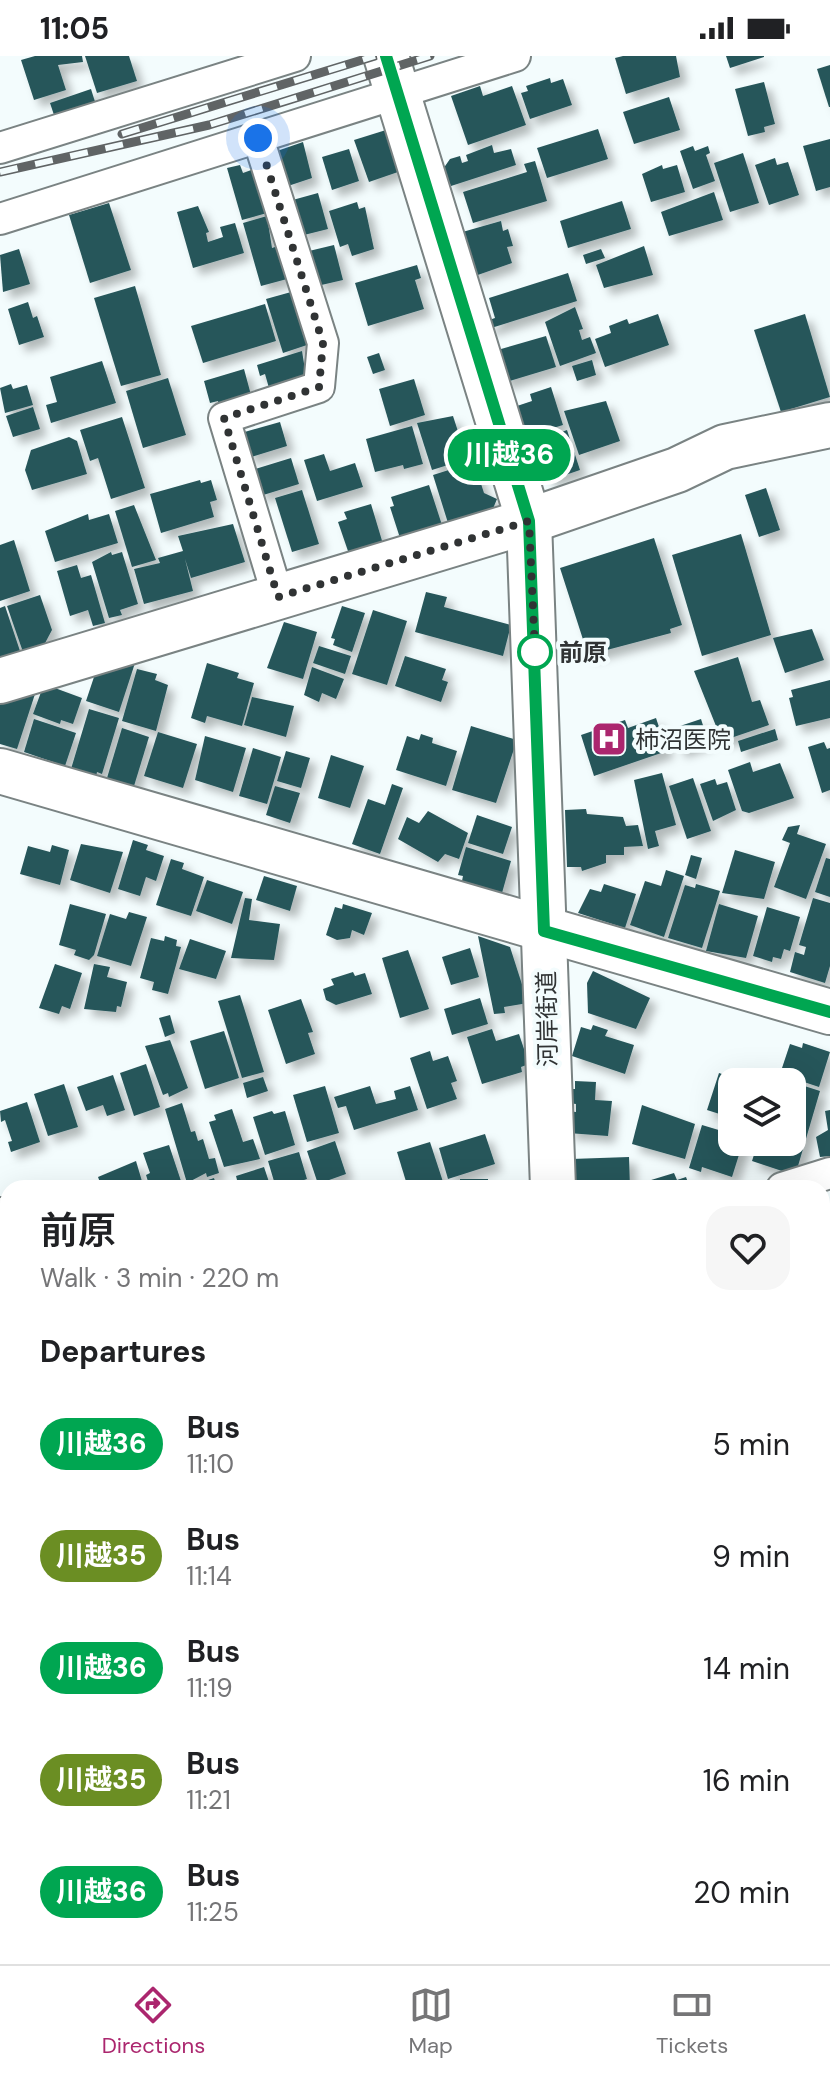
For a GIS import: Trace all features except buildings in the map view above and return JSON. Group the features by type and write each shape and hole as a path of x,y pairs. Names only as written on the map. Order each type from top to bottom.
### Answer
{"street":[{"path":"0,148 295,56"},
{"path":"0,219 258,138 391,75 515,56"},
{"name":"河岸街道","path":"391,75 529,521 553,1180"},
{"path":"258,138 323,343 319,387 224,418 278,597"},
{"path":"0,681 529,521 677,470 725,447 830,415"},
{"path":"725,447 830,425"},
{"path":"677,470 734,465 830,447"},
{"path":"0,771 830,1012"},
{"path":"808,1180 830,1173"}],"railway":[{"path":"122,134 375,56"},
{"path":"0,172 209,125 430,56"}],"bus line":[{"name":"川越36","path":"386,56 529,521 544,931 830,1012"}],"place":[{"name":"前原","path":"535,652"},
{"name":"柿沼医院","path":"609,739"}],"route":[{"path":"258,138 323,343 319,387 224,418 278,597 529,521 535,652"}]}
